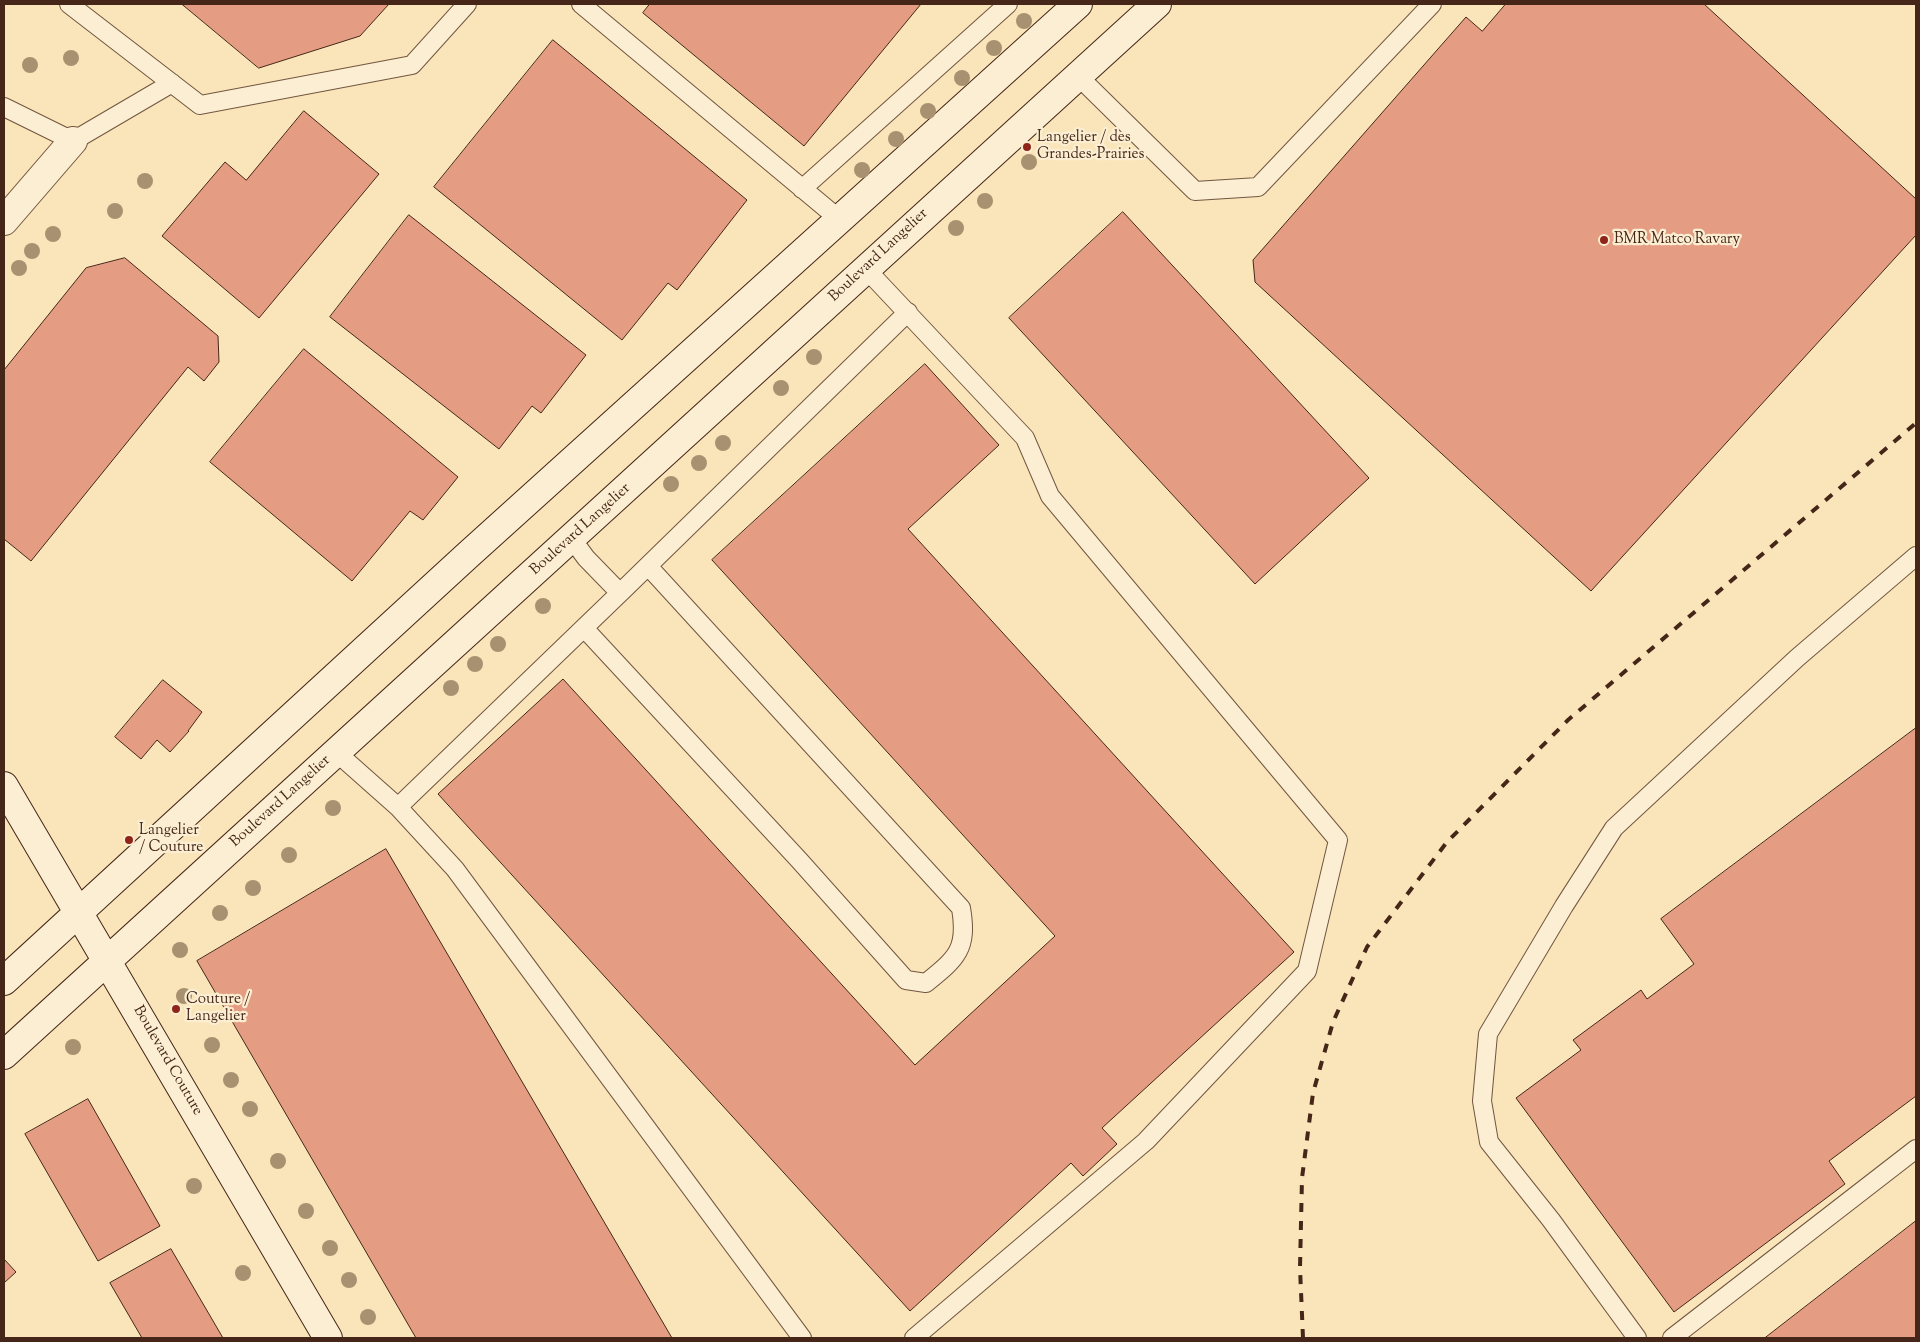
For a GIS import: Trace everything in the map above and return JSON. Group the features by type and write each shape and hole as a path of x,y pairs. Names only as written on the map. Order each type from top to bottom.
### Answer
{"main road":[{"path":"4,981 469,554 1078,4"},
{"name":"Boulevard Langelier","path":"4,1055 1157,4"},
{"path":"4,221 74,141"},
{"name":"Boulevard Couture","path":"4,786 328,1338"}],"lane":[{"path":"69,4 200,105 412,65 467,4"},
{"path":"582,4 839,219"},
{"path":"802,189 1008,4"},
{"path":"1078,76 1195,191 1258,187 1432,4"},
{"path":"4,108 74,141 172,83"},
{"path":"866,269 1025,438 1050,496 1338,840 1307,970 1146,1141 914,1338"},
{"path":"398,807 908,312"},
{"path":"572,539 586,558 620,593"},
{"path":"1637,1338 1551,1220 1488,1142 1482,1101 1488,1034 1564,906 1614,828 1797,658 1916,556"},
{"path":"584,628 800,860 906,980 926,983 944,969 961,949 964,926 961,908 648,566"},
{"path":"336,752 398,807 455,869 802,1338"},
{"path":"1672,1338 1916,1149"}],"building":[{"path":"182,4 389,4 360,36 259,68"},
{"path":"650,4 921,4 804,146 643,13"},
{"path":"1506,4 1704,4 1916,199 1916,235 1591,591 1255,282 1253,260 1466,17 1482,31"},
{"path":"553,40 747,200 677,290 668,283 622,340 434,187"},
{"path":"304,111 379,174 259,318 162,236 225,162 246,180"},
{"path":"1123,212 1369,478 1255,584 1009,318"},
{"path":"409,215 586,355 541,413 532,406 499,449 330,317"},
{"path":"125,258 218,336 219,362 204,381 188,367 31,561 4,539 4,370 86,268"},
{"path":"304,349 458,477 423,520 410,511 352,581 210,462"},
{"path":"925,364 999,445 908,529 1294,952 1102,1128 1117,1144 1083,1176 1071,1163 910,1311 438,794 563,679 915,1065 1055,936 712,560"},
{"path":"163,680 202,712 189,731 170,752 157,740 141,759 115,737"},
{"path":"1916,728 1916,1096 1829,1161 1845,1184 1674,1312 1516,1098 1581,1050 1573,1040 1641,990 1647,999 1694,964 1661,919"},
{"path":"386,849 672,1338 416,1338 197,961"},
{"path":"88,1099 160,1226 98,1261 25,1134"},
{"path":"1916,1221 1916,1338 1765,1338"},
{"path":"171,1249 223,1338 142,1338 110,1283"},
{"path":"4,1259 16,1272 4,1283"}],"railway":[{"path":"1303,1338 1300,1268 1302,1178 1313,1093 1333,1022 1367,947 1447,842 1568,720 1916,423"}],"place":[{"name":"Langelier / des Grandes-Prairies","path":"1027,147"},
{"name":"BMR Matco Ravary","path":"1604,240"},
{"name":"Langelier / Couture","path":"129,840"},
{"name":"Couture / Langelier","path":"176,1009"}]}
